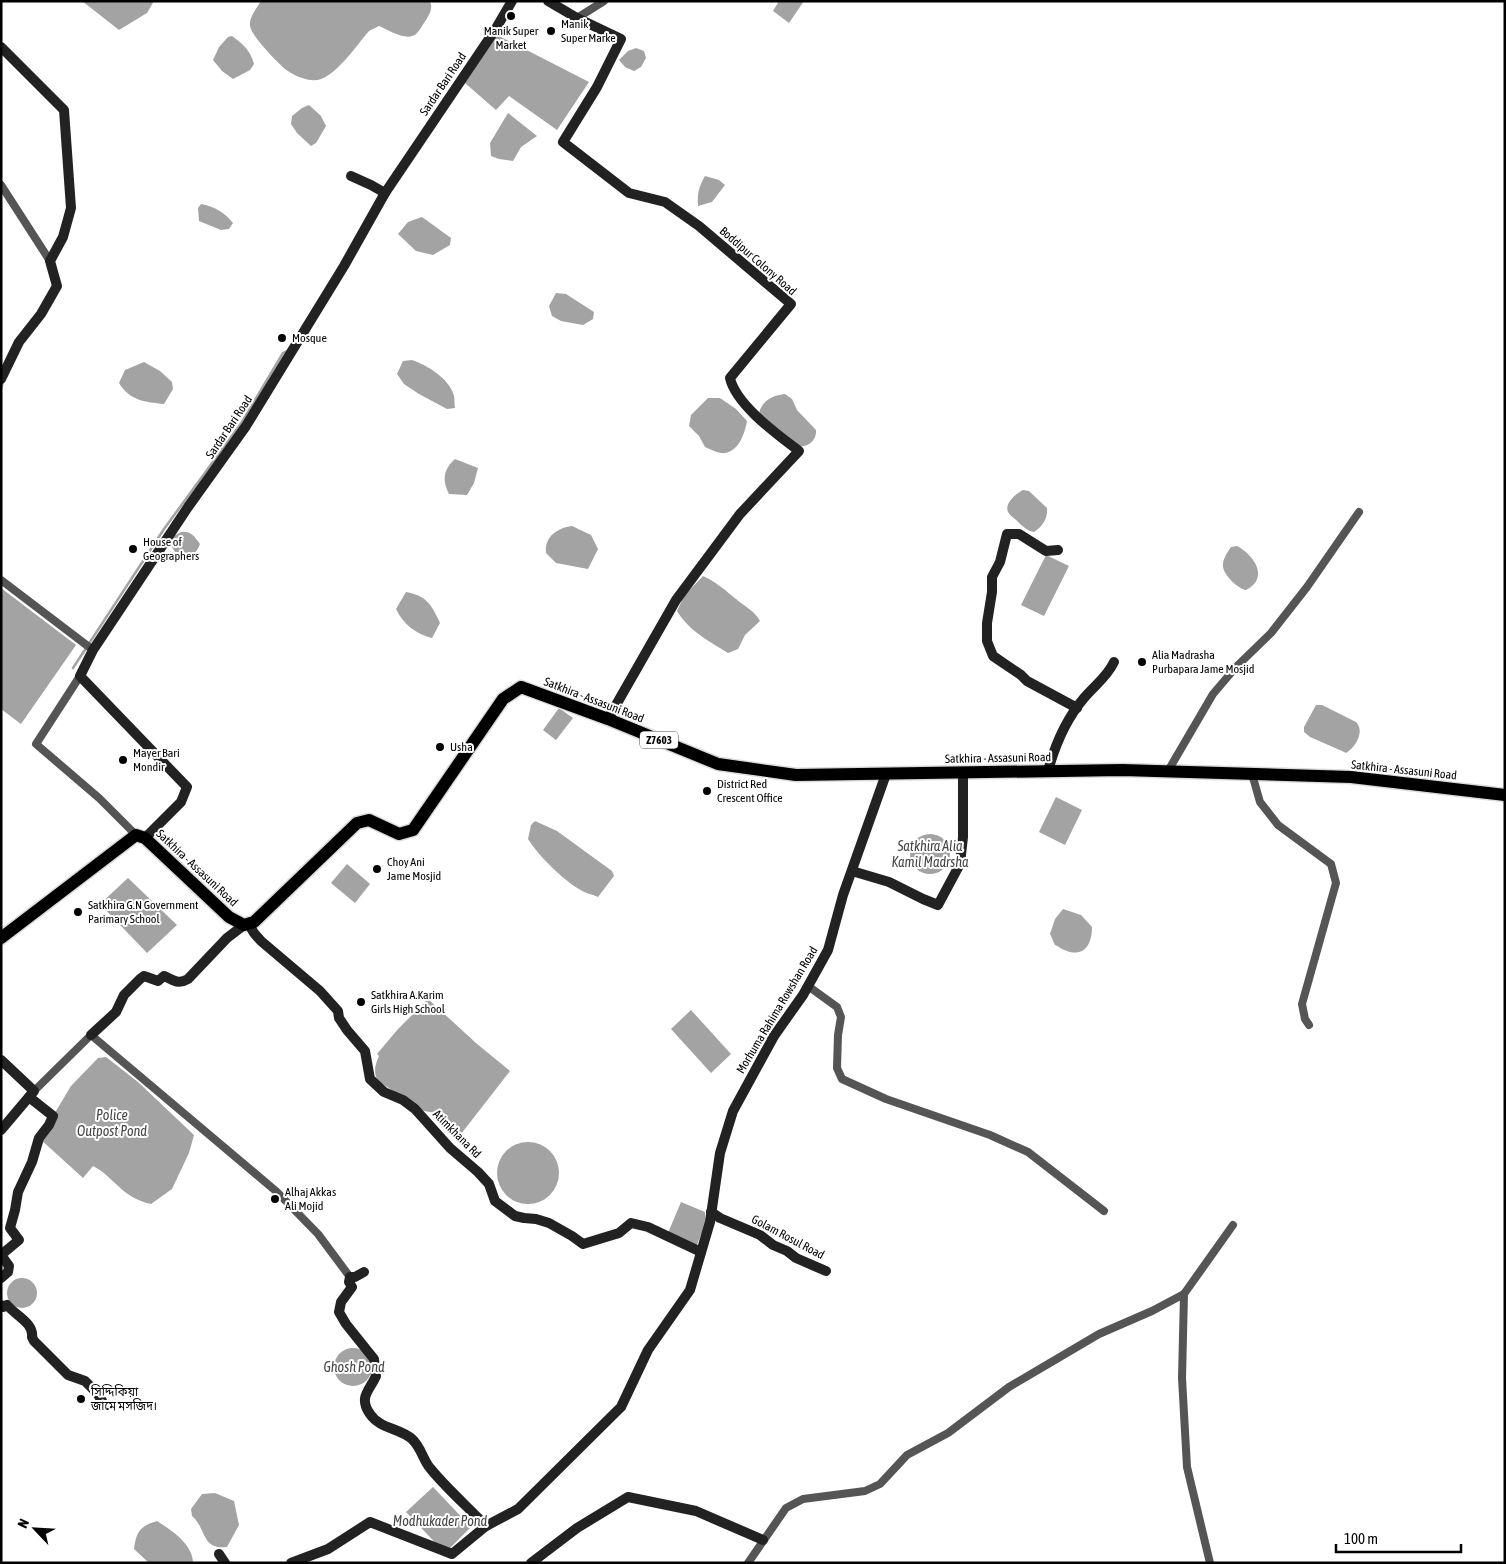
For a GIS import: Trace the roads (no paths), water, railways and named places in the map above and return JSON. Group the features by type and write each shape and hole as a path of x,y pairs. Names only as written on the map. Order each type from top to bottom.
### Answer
{"main road":[{"name":"Sardar Bari Road","path":"80,676 94,650 188,507 246,426 344,266 385,194 495,30 512,1"},
{"name":"Boddipur Colony Road","path":"548,1 577,18 621,39 597,87 563,142 629,193 665,202 699,226 791,304 730,378 732,386 759,420 799,452 740,514 676,600 608,719"},
{"path":"1,47 64,110 71,208 63,238 50,261 57,286 40,314 19,342 2,377"},
{"path":"351,176 385,194"},
{"path":"1058,550 1046,551 1019,534 1008,534 1000,562 992,577 987,640 993,656 1027,681 1077,708"},
{"path":"1048,771 1056,747 1077,708 1108,674 1114,662"},
{"path":"80,676 187,787 181,802 140,836"},
{"name":"Satkhira - Assasuni Road","path":"1,938 140,836 229,917 246,924 254,922 357,823 369,820 399,834 413,830 503,699 521,687 608,719 718,764 796,775 1168,771 1351,777 1505,795"},
{"path":"852,871 889,882 938,905 960,864 963,837 962,772"},
{"name":"Morhuma Rahima Rowshan Road","path":"291,1563 328,1549 370,1522 452,1554 486,1526 518,1508 621,1407 648,1350 690,1290 711,1212 720,1153 733,1111 774,1036 808,986 828,950 852,871 886,774"},
{"path":"91,1035 116,1012 124,995 142,977 146,976 158,981 164,976 173,981 183,982 227,938 246,924"},
{"name":"Atimkhana Rd","path":"246,924 262,941 320,991 338,1011 339,1018 346,1030 364,1051 370,1079 384,1092 403,1100 415,1109 445,1142 489,1184 495,1201 515,1216 549,1223 584,1244 619,1233 631,1223 648,1227 701,1252"},
{"path":"1,1060 53,1116 39,1138 32,1162 18,1192 16,1210 10,1228 19,1240 1,1255 9,1266 8,1272 1,1278"},
{"path":"1,1130 32,1094"},
{"name":"Golam Rosul Road","path":"711,1212 720,1218 760,1235 773,1245 787,1250 796,1258 826,1272"},
{"path":"364,1272 350,1277 349,1282 352,1287 341,1302 340,1312 346,1324 374,1358 376,1376 367,1390 365,1399 370,1414 385,1426 412,1438 424,1455 426,1464 486,1526"},
{"path":"2,1306 7,1305 24,1319 33,1334 34,1341 68,1375 86,1381 102,1401"},
{"path":"531,1563 577,1528 628,1497 696,1511 763,1540"}],"street":[{"path":"577,18 604,1"},
{"path":"1,184 50,261"},
{"path":"1168,771 1213,694 1236,667 1271,633 1359,512"},
{"path":"1,580 94,650"},
{"path":"80,676 36,744 140,836"},
{"path":"1252,774 1260,802 1278,825 1330,864 1336,883 1302,1004 1305,1019 1309,1025"},
{"path":"808,986 837,1007 841,1017 838,1035 837,1068 842,1079 886,1099 990,1134 1028,1152 1104,1211"},
{"path":"32,1094 91,1035 278,1192 318,1234 350,1277"},
{"path":"748,1563 786,1508 803,1499 865,1491 880,1484 907,1455 948,1433 1010,1387 1100,1334 1152,1312 1184,1294 1233,1225"},
{"path":"1184,1294 1182,1378 1187,1467 1210,1563"}],"water":[{"path":"82,1 154,1 147,13 119,30"},
{"path":"261,1 430,1 431,9 418,32 413,36 398,35 379,26 369,31 334,71 321,79 312,80 297,76 285,69 254,35 250,22"},
{"path":"779,1 804,1 789,23 773,11"},
{"path":"497,35 589,82 557,130 509,96 496,110 465,83"},
{"path":"232,36 246,48 254,64 250,70 233,79 222,71 213,60 219,47 228,37"},
{"path":"636,48 644,51 646,58 641,67 634,71 625,67 619,60 628,51"},
{"path":"309,105 321,116 326,126 316,143 311,146 297,133 291,124 292,116"},
{"path":"508,113 537,136 521,147 513,161 491,156 490,143"},
{"path":"705,176 719,180 725,185 712,202 698,206 699,190"},
{"path":"201,204 215,208 226,216 233,223 229,229 221,230 199,221 198,208"},
{"path":"422,217 451,238 450,245 433,255 416,251 398,234 408,222"},
{"path":"556,293 566,294 594,312 593,319 583,325 561,321 552,316 549,306"},
{"path":"412,360 431,369 443,378 452,390 455,408 447,409 404,384 397,374 403,361"},
{"path":"144,362 160,371 172,382 173,389 164,404 138,400 128,394 119,383 125,370"},
{"path":"785,394 792,399 797,410 816,430 813,440 805,446 798,446 759,414 765,402"},
{"path":"708,398 720,398 736,409 747,421 745,431 738,445 730,452 720,453 705,447 699,436 689,426 691,415"},
{"path":"455,459 478,468 474,483 467,495 449,494 447,489 446,471"},
{"path":"1023,490 1029,491 1047,508 1047,516 1044,522 1034,532 1025,528 1007,509 1009,502"},
{"path":"572,526 591,535 598,549 588,569 556,563 546,553 549,538 557,531"},
{"path":"181,532 190,533 200,544 197,551 187,558 179,558 170,544 172,537"},
{"path":"1237,546 1249,555 1257,567 1257,579 1246,590 1232,581 1223,567 1224,559 1229,549"},
{"path":"1046,555 1069,566 1044,616 1021,605"},
{"path":"703,576 720,586 755,614 760,621 745,635 738,649 728,653 693,630 677,611 684,596"},
{"path":"1,588 76,645 21,724 1,709"},
{"path":"406,592 424,599 434,611 440,623 432,638 411,628 396,609"},
{"path":"1316,705 1322,705 1356,722 1359,726 1358,739 1346,753 1310,737 1304,732 1304,727"},
{"path":"559,708 573,718 556,740 543,730"},
{"path":"1056,797 1082,810 1065,845 1039,832"},
{"path":"535,821 557,831 612,871 614,876 598,897 583,892 572,885 538,852 528,839 531,825"},
{"name":"Satkhira Alia Kamil Madrsha","path":"930,834 944,840 950,854 944,868 930,874 916,868 910,854 916,840"},
{"path":"347,864 370,884 355,903 331,883"},
{"path":"128,878 177,925 147,953 100,904"},
{"path":"1063,909 1081,915 1092,927 1092,934 1088,945 1080,952 1069,952 1055,945 1050,934 1055,919"},
{"path":"428,999 510,1071 461,1134 436,1113 424,1111 378,1081 375,1075 379,1056 377,1054 398,1029"},
{"path":"691,1010 731,1054 711,1073 671,1029"},
{"name":"Police Outpost Pond","path":"106,1057 138,1082 194,1135 189,1153 172,1189 151,1204 128,1194 103,1172 93,1166 83,1178 39,1138 53,1123 56,1111 71,1086 98,1058"},
{"path":"522,1142 534,1142 550,1151 557,1161 559,1173 557,1185 550,1195 534,1204 522,1204 511,1199 502,1190 497,1179 497,1167 502,1156 511,1147"},
{"path":"681,1202 705,1212 706,1222 697,1245 668,1233"},
{"path":"22,1278 33,1282 37,1293 33,1304 22,1308 11,1304 7,1293 11,1282"},
{"name":"Ghosh Pond","path":"353,1348 366,1354 372,1367 366,1380 353,1386 340,1380 334,1367 340,1354"},
{"name":"Modhukader Pond","path":"433,1487 471,1527 445,1553 406,1512"},
{"path":"215,1493 234,1501 239,1525 227,1547 219,1547 208,1542 197,1521 192,1516 191,1509 202,1494"},
{"path":"157,1521 180,1538 189,1550 193,1563 149,1563 134,1549 140,1530"}],"waterway":[{"path":"73,668 164,529 242,422 283,353 287,351"},
{"path":"1,389 3,382"}],"place":[{"name":"Manik Super Market","path":"511,16"},
{"name":"Manik Super Marke","path":"551,31"},
{"name":"Mosque","path":"282,338"},
{"name":"House of Geographers","path":"133,549"},
{"name":"Alia Madrasha Purbapara Jame Mosjid","path":"1142,662"},
{"name":"Usha","path":"440,747"},
{"name":"Mayer Bari Mondir","path":"123,760"},
{"name":"District Red Crescent Office","path":"707,791"},
{"name":"Choy Ani Jame Mosjid","path":"377,869"},
{"name":"Satkhira G.N Government Parimary School","path":"78,912"},
{"name":"Satkhira A.Karim Girls High School","path":"361,1002"},
{"name":"Alhaj Akkas Ali Mojid","path":"275,1199"},
{"name":"সিদ্দিকিয়া জামে মসজিদ।","path":"81,1399"}]}
